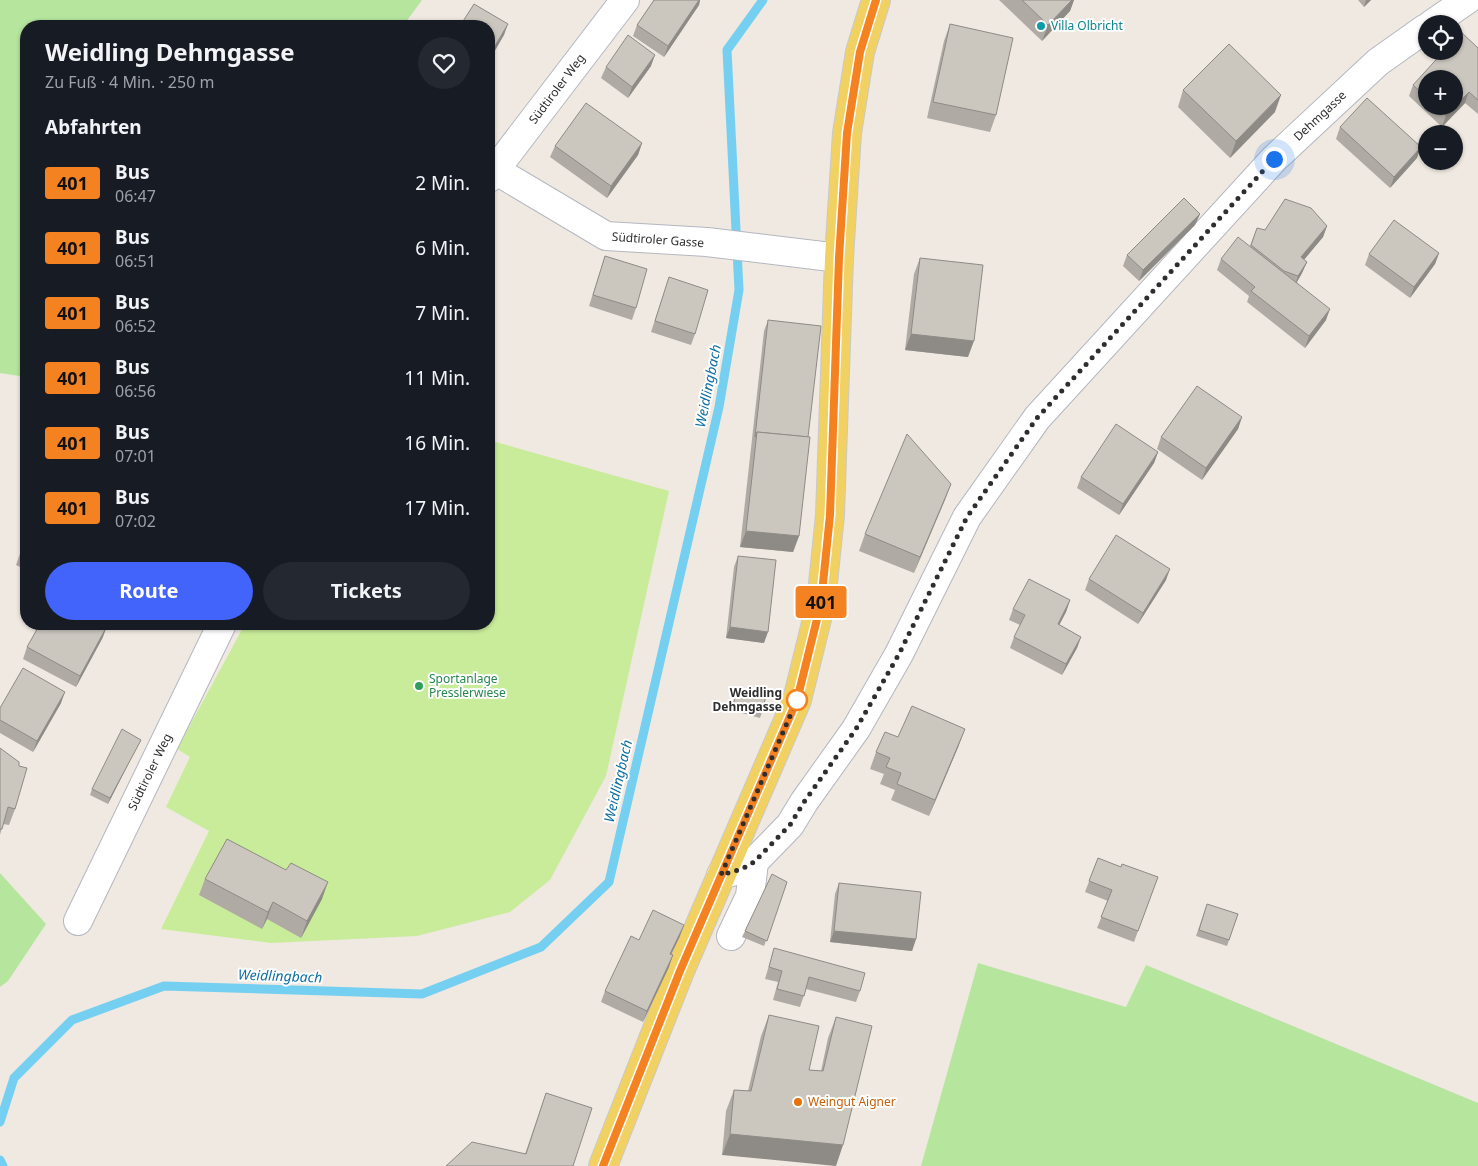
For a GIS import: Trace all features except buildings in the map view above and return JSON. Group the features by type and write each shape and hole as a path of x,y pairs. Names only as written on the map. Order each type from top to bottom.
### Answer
{"main road":[{"path":"603,1166 680,971 797,700 821,603 830,515 839,258 847,133 860,52 876,0"}],"street":[{"name":"Südtiroler Weg","path":"495,170 625,0"},
{"path":"1445,15 1467,0"},
{"name":"Dehmgasse","path":"721,875 742,869 754,862 790,825 856,729 899,654 967,517 1037,418 1274,159 1378,62 1418,34"},
{"name":"Südtiroler Gasse","path":"495,176 606,236 707,242 839,258"},
{"name":"Südtiroler Weg","path":"78,921 219,630"},
{"path":"731,936 750,896 754,862"}],"green space":[{"path":"0,0 422,0 407,20 20,20 20,376 0,373"},
{"name":"Sportanlage Presslerwiese","path":"495,442 669,491 606,776 550,880 510,912 417,936 271,943 161,929 209,831 166,807 190,757 177,749 242,630 495,630"},
{"path":"0,873 46,924 8,981 0,987"},
{"path":"978,963 1126,1007 1146,965 1478,1103 1478,1166 921,1166"}],"waterway":[{"name":"Weidlingbach","path":"0,1122 14,1078 72,1020 164,986 422,994 541,947 609,882 719,407 739,290 727,50 763,0"},
{"name":"Weidlingbach","path":"0,1160 3,1166"}],"bus line":[{"name":"401","path":"603,1166 680,971 797,700 821,603 830,515 839,258 847,133 860,52 876,0"}],"place":[{"name":"Villa Olbricht","path":"1041,26"},
{"name":"Sportanlage Presslerwiese","path":"419,686"},
{"name":"Weidling Dehmgasse","path":"797,700"},
{"name":"Weingut Aigner","path":"798,1102"}],"route":[{"path":"797,700 721,875 742,869 754,862 790,825 856,729 899,654 967,517 1037,418 1196,242 1274,159"}]}
